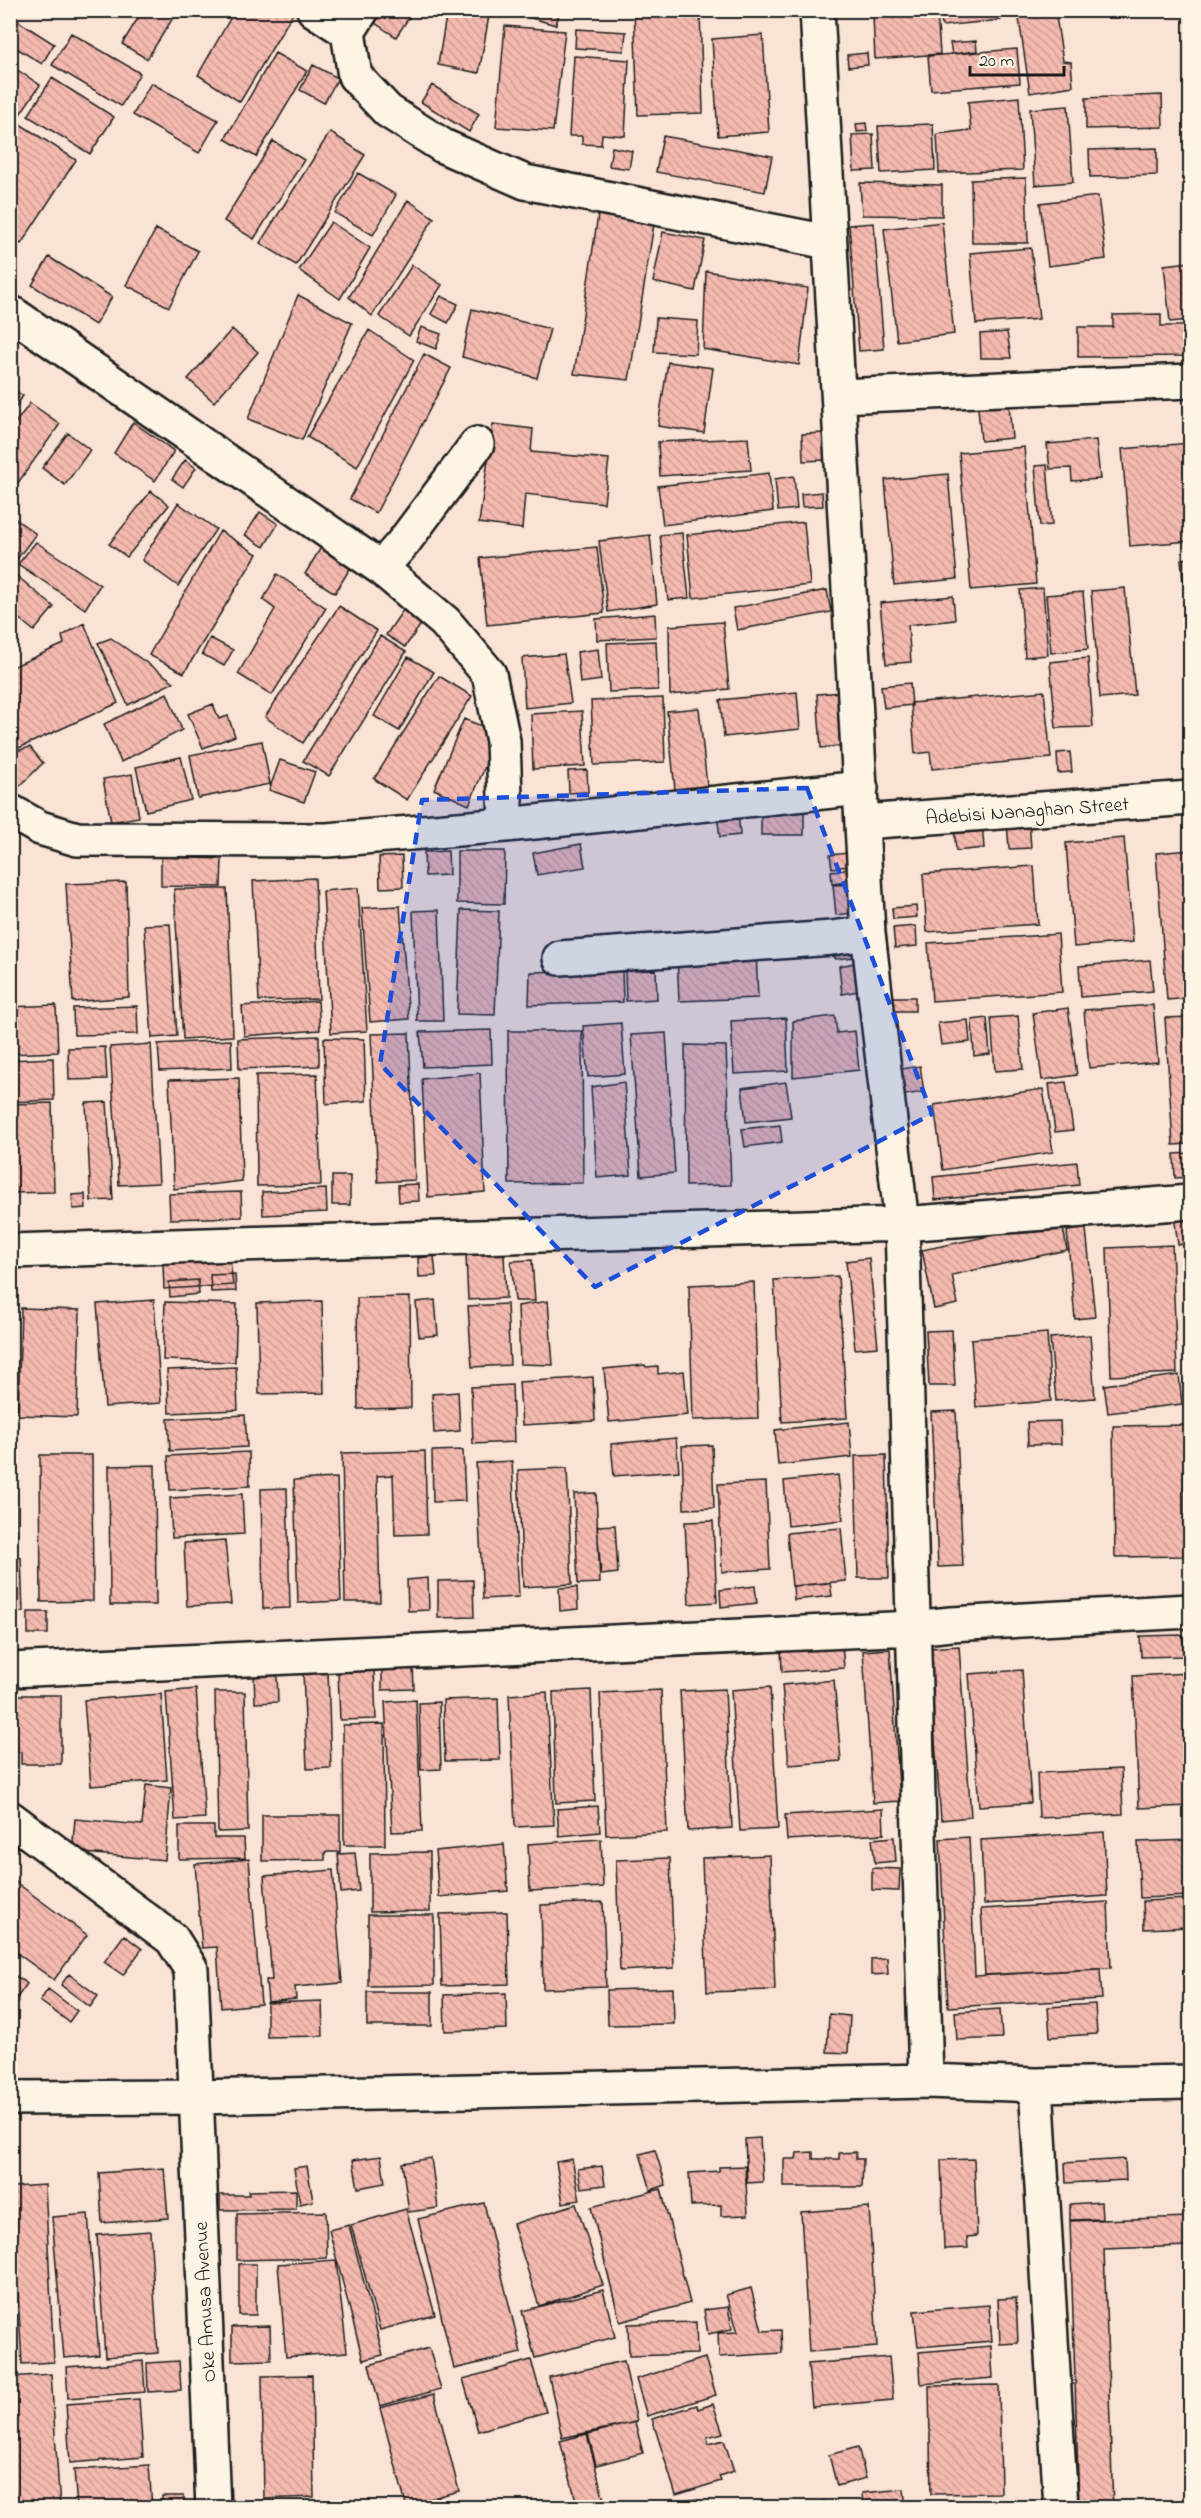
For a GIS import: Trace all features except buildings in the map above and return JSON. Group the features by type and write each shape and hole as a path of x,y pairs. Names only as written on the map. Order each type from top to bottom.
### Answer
{"street":[{"path":"314,10 355,21 355,76 388,111 454,151 525,182 828,242"},
{"path":"817,10 828,242 839,396 868,933 902,1224 926,2082"},
{"path":"10,312 381,568 445,622 489,674 503,741 506,825"},
{"path":"839,396 1191,381"},
{"path":"381,568 403,543 477,444"},
{"path":"10,811 40,828 77,839 120,841 327,840 506,825 861,788"},
{"name":"Adebisi Nanaghan Street","path":"863,822 1191,798"},
{"path":"560,958 832,938 868,933"},
{"path":"10,1251 902,1224 1191,1202"},
{"path":"10,1670 913,1628 1191,1611"},
{"name":"Oke Amusa Avenue","path":"10,1818 172,1939 191,1968 194,2097 213,2508"},
{"path":"10,2098 194,2097 926,2082 1036,2085 1191,2082"},
{"path":"1036,2085 1061,2508"}],"highlighted area":[{"path":"807,788 932,1114 595,1287 380,1064 422,800"}]}
